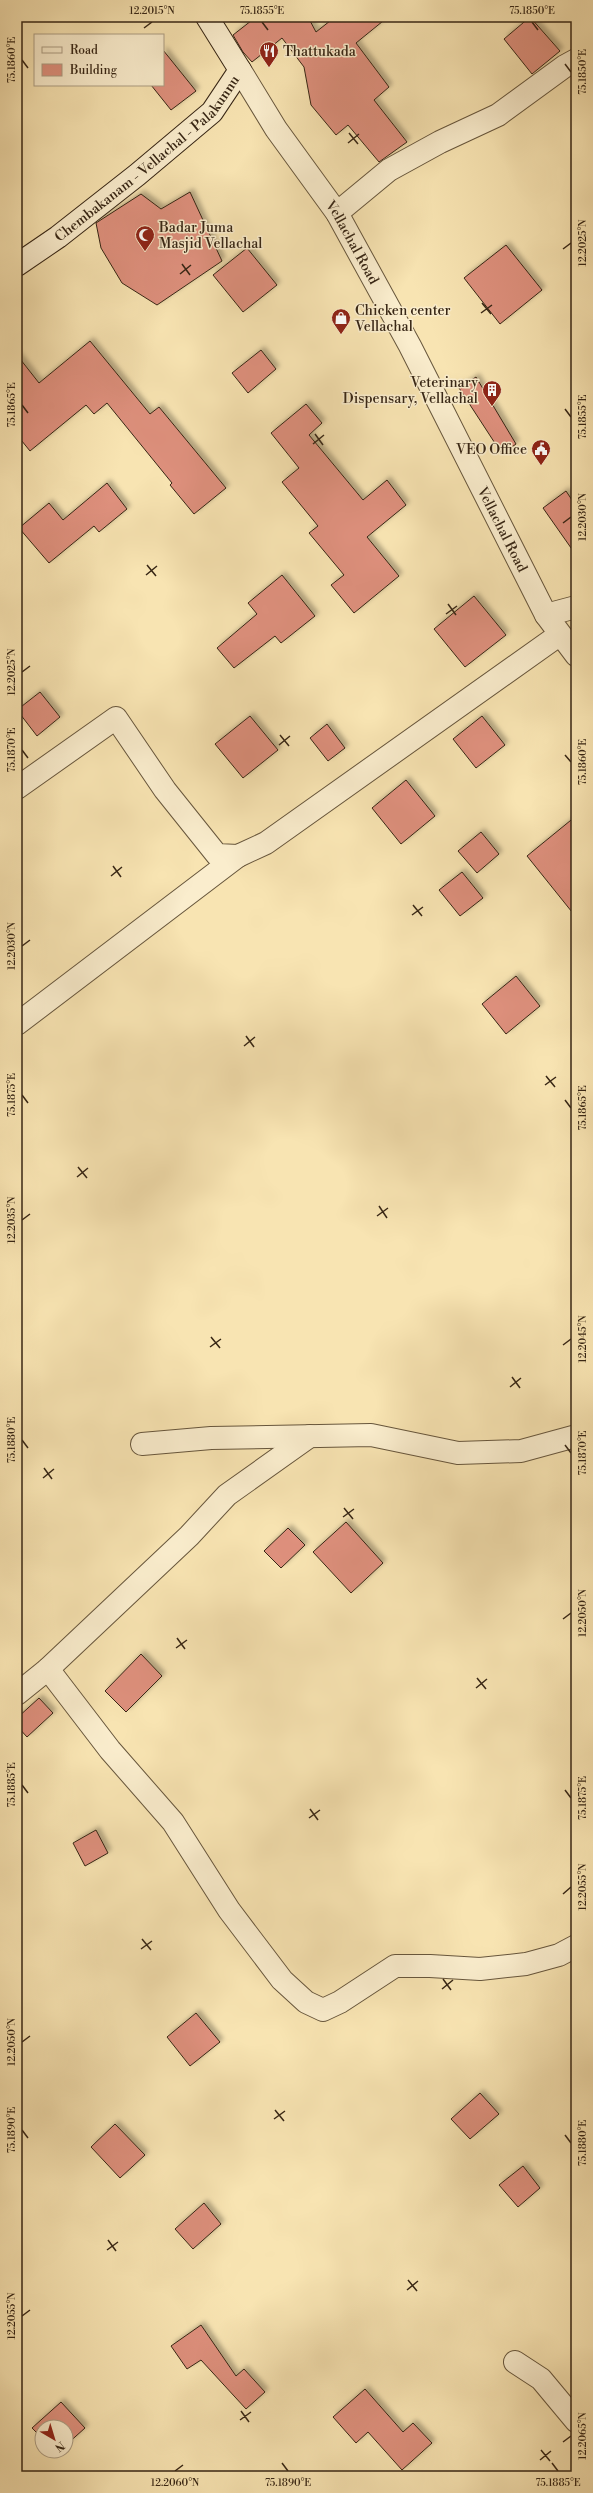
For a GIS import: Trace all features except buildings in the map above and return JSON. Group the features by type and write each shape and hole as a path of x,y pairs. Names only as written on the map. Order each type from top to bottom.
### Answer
{"street":[{"name":"Chembakanam - Vellachal - Palakunnu","path":"17,265 70,228 212,112 240,70 207,17"},
{"path":"337,213 389,170 440,142 498,115 576,60"},
{"name":"Vellachal Road","path":"240,70 276,129 337,213 420,366 546,615 559,635 576,655"},
{"path":"546,615 576,608"},
{"path":"17,1024 238,856 266,843 559,635"},
{"path":"17,788 116,718 165,790 217,854 238,856"},
{"path":"142,1444 211,1438 371,1435 458,1454 522,1451 576,1436"},
{"path":"17,1694 48,1669 189,1536 227,1495 310,1436"},
{"path":"48,1669 110,1750 174,1822 229,1910 282,1980 306,2002 323,2010 340,2002 395,1966 430,1966 480,1969 526,1964 559,1955 576,1946"},
{"path":"515,2362 541,2379 576,2420"}],"place":[{"name":"Thattukada","path":"269,68"},
{"name":"Badar Juma Masjid Vellachal","path":"145,252"},
{"name":"Chicken center Vellachal","path":"341,335"},
{"name":"Veterinary Dispensary, Vellachal","path":"492,407"},
{"name":"VEO Office","path":"541,466"}]}
